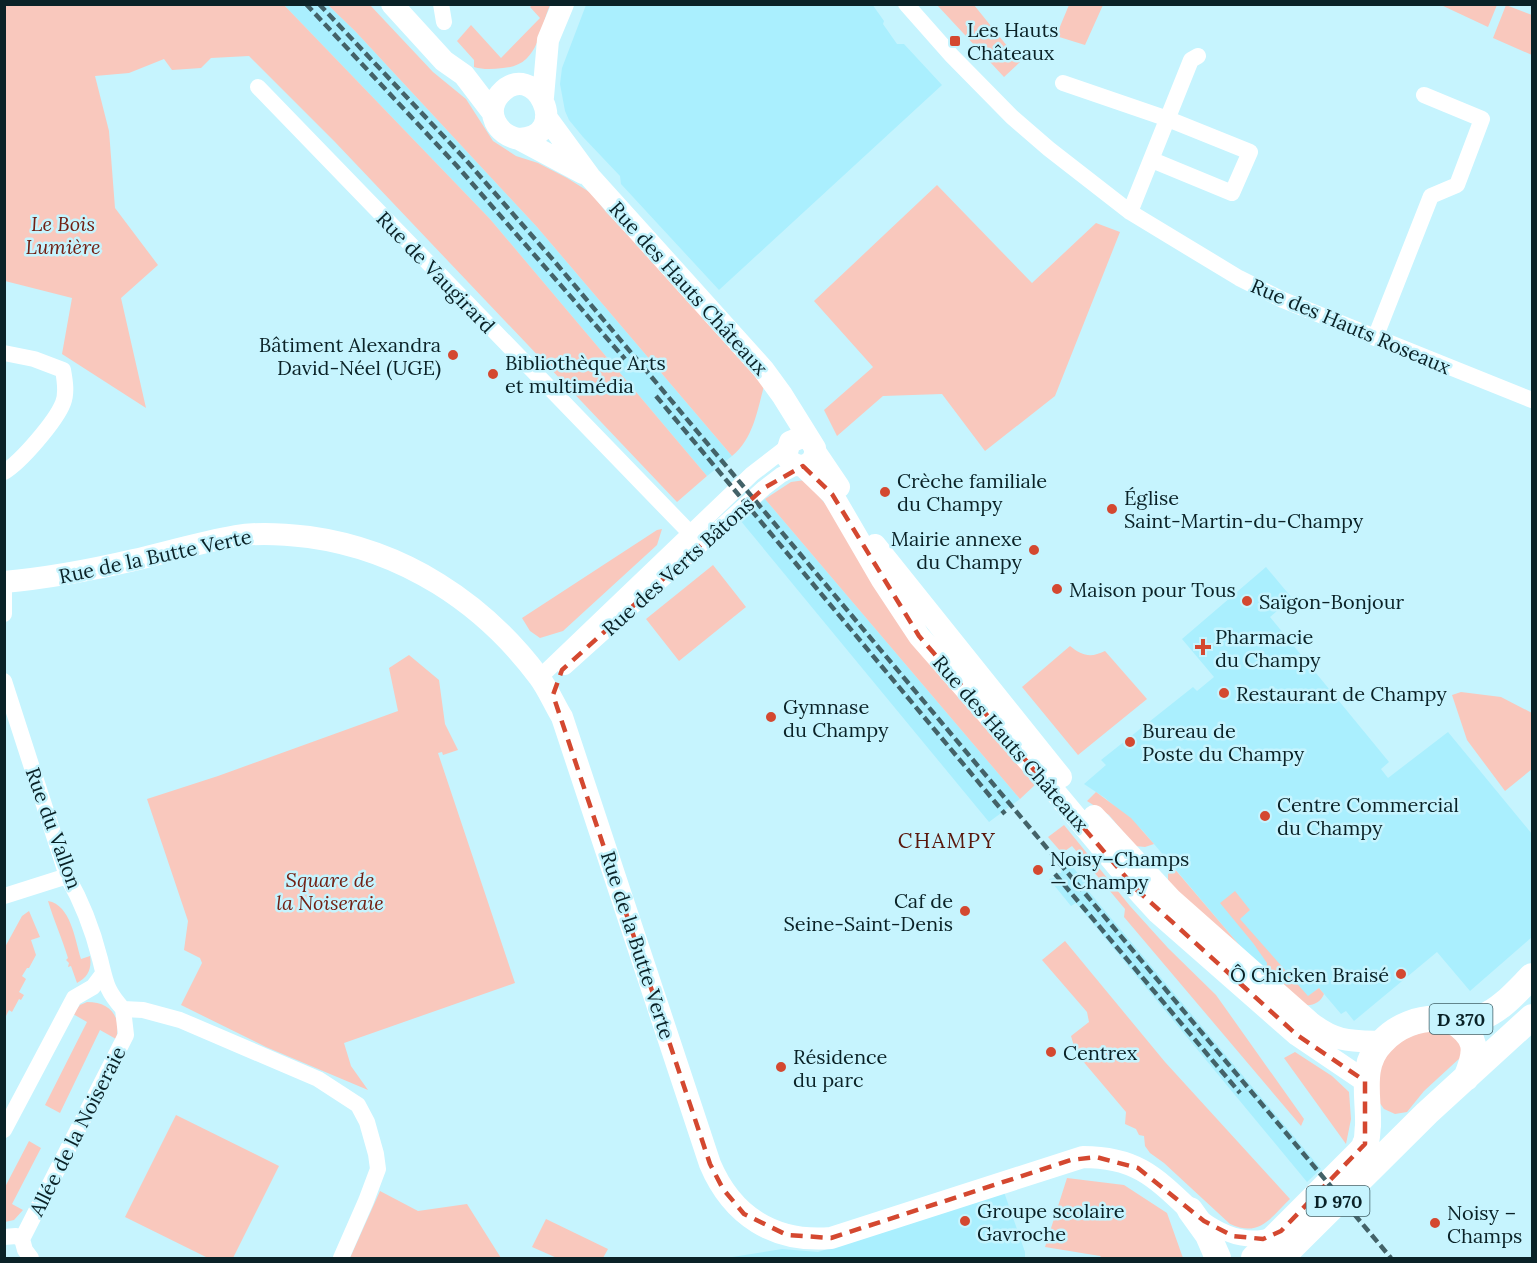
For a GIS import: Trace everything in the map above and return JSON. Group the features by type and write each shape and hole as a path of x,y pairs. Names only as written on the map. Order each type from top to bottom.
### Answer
{"main road":[{"name":"D 370","path":"1381,1042 1395,1031 1415,1022 1430,1019 1472,1019 1484,1016 1496,1009 1533,976"},
{"name":"D 370","path":"1466,1078 1533,1017"},
{"path":"1364,1162 1427,1113 1466,1078 1474,1055 1473,1041 1463,1027 1451,1020"},
{"path":"1364,1162 1368,1114 1365,1081 1371,1058 1381,1042"},
{"path":"1365,1081 1371,1101 1379,1116 1389,1125 1400,1125 1427,1113"},
{"name":"D 970","path":"1281,1258 1294,1228 1364,1162"},
{"path":"1190,1210 1208,1236 1218,1258"},
{"path":"1254,1258 1294,1228"}],"street":[{"path":"392,4 444,61 464,75 493,113"},
{"path":"441,4 444,21"},
{"path":"548,40 542,127 526,138 511,137 501,131 495,121 494,105 499,95 515,86 548,40 563,4"},
{"name":"Rue des Hauts Roseaux","path":"906,4 952,56 1012,117 1130,212 1239,278 1301,308 1533,400"},
{"path":"1130,212 1191,60 1198,56"},
{"path":"464,75 529,87 544,107"},
{"path":"1063,83 1168,119 1250,152 1232,193 1152,160"},
{"name":"Rue de Vaugirard","path":"258,87 691,534"},
{"path":"1375,338 1431,196 1457,185 1482,120 1424,95"},
{"name":"Rue des Hauts Châteaux","path":"544,107 590,177 744,346 786,402 801,452 832,494 882,580 919,636 1041,775 1137,890 1173,927 1297,1035 1365,1081"},
{"name":"Rue des Hauts Châteaux","path":"519,139 590,177"},
{"path":"4,353 34,359 63,370 66,387 63,404 47,428 29,450 4,472"},
{"name":"Rue des Hauts Châteaux","path":"801,452 831,474 869,536 892,568 1092,814 1171,899 1324,1034 1351,1041 1381,1042"},
{"name":"Rue des Verts Bâtons","path":"540,678 752,474 801,452"},
{"name":"Rue des Verts Bâtons","path":"540,678 562,670 781,475 801,452"},
{"name":"Rue de la Butte Verte","path":"4,582 74,573 237,536 268,533 334,540 370,551 397,561 434,580 460,598 486,620 540,678 562,717 710,1164 723,1189 744,1214 776,1232 818,1239 831,1238 1083,1157 1110,1159 1138,1168 1164,1185 1190,1210 1214,1228 1244,1239 1263,1239 1294,1228"},
{"path":"4,591 4,614"},
{"name":"Rue des Verts Bâtons","path":"513,648 537,658 551,659 576,643"},
{"path":"562,670 554,686 553,695 562,717"},
{"name":"Rue du Vallon","path":"4,681 67,876 79,897 100,960 102,975 111,996 123,1009"},
{"path":"4,896 67,876"},
{"path":"4,1130 74,998 93,987 102,975"},
{"path":"123,1009 143,1010 180,1020 318,1079 358,1105 367,1122 378,1169 341,1258"},
{"name":"Allée de la Noiseraie","path":"31,1258 25,1250 22,1239 126,1035 123,1009"},
{"name":"Allée de la Noiseraie","path":"4,1237 16,1236 22,1239"}],"highlighted area":[{"path":"803,466 832,494 919,636 1137,890 1297,1035 1365,1081 1365,1144 1281,1231 1263,1239 1233,1236 1204,1221 1138,1168 1096,1157 1071,1160 831,1238 787,1235 744,1214 723,1189 710,1164 553,695 562,670 764,488"}],"shaded area":[{"path":"872,4 897,44 904,44 942,85 719,290 621,184 620,176 583,137 569,120 565,111 560,84 562,68 586,5"},
{"path":"284,5 328,5 355,31 537,227 732,456 707,476 490,219"},
{"path":"765,499 1020,799 989,822 740,520"},
{"name":"Centre Commercial du Champy","path":"1266,567 1292,598 1270,617 1389,762 1381,769 1388,778 1448,732 1532,834 1532,937 1470,991 1437,952 1354,1021 1346,1011 1341,1014 1319,988 1301,1003 1247,954 1143,831 1105,798 1084,784 1106,765 1101,760 1193,687 1197,691 1214,677 1182,639"},
{"path":"1069,862 1087,885 1085,887 1321,1169 1307,1182 1076,903 1071,906 1049,879 1054,878 1055,873 1061,873 1062,867 1068,867"},
{"name":"Groupe scolaire Gavroche","path":"1004,1192 1025,1252 1025,1258 726,1258 782,1249 818,1252"}],"green space":[{"path":"1497,4 1488,27 1441,5"},
{"name":"Le Bois Lumière","path":"4,5 284,5 490,219 707,476 677,502 335,142 249,56 211,58 201,68 172,70 164,59 129,73 95,76 109,131 115,208 158,265 121,298 146,408 62,354 72,298 5,281"},
{"path":"328,5 370,5 433,72 466,99 493,141 516,156 538,163 591,193 606,212 741,354 764,386 750,433 732,456 537,227 355,31"},
{"path":"550,5 531,54 515,66 492,69 474,67 474,60 457,41 471,25 501,58 540,18 530,7"},
{"path":"937,5 974,5 1020,62 1004,77"},
{"path":"1069,5 1103,5 1085,45 1056,36"},
{"path":"1506,5 1532,15 1532,55 1493,38"},
{"path":"937,185 1032,283 1096,223 1120,232 1055,396 985,451 942,394 883,396 837,436 824,410 873,367 814,301"},
{"path":"805,480 828,507 1036,784 1020,799 765,499 791,482"},
{"path":"662,529 657,545 563,631 540,638 530,631 522,618 657,530"},
{"path":"713,565 746,607 679,661 646,619"},
{"path":"1070,646 1087,655 1105,651 1147,699 1078,755 1022,687"},
{"name":"Square de la Noiseraie","path":"409,655 439,680 445,724 458,750 443,755 442,752 438,753 515,983 344,1043 351,1066 368,1090 266,1047 181,1005 202,963 200,958 184,950 188,921 147,799 398,711 389,668"},
{"path":"1461,692 1501,697 1532,713 1532,769 1505,791 1467,740 1452,695"},
{"path":"1096,792 1131,818 1154,844 1145,847 1135,846 1109,815 1087,801"},
{"path":"1064,825 1130,906 1168,948 1216,995 1304,1119 1301,1126 1124,917 1125,909 1072,846 1062,853 1048,837"},
{"path":"1173,867 1247,954 1168,885 1168,874"},
{"path":"1235,891 1250,910 1240,919 1308,996 1319,988 1324,994 1319,1001 1305,1005 1266,972 1267,963 1220,903"},
{"path":"48,901 56,904 67,916 81,959 90,956 88,972 77,983 71,966 68,967 69,963 66,960 68,958"},
{"path":"29,911 40,937 31,940 36,955 22,976 26,979 19,992 24,995 12,1012 9,1010 5,1018 5,947 22,916"},
{"path":"1065,941 1165,1062 1290,1199 1271,1219 1249,1229 1230,1224 1164,1163 1150,1153 1145,1146 1144,1136 1139,1135 1136,1129 1125,1124 1126,1112 1076,1053 1071,1036 1089,1022 1087,1012 1042,960"},
{"path":"87,1002 108,1008 116,1017 116,1039 100,1030 60,1113 45,1105 87,1022 73,1014 80,1005"},
{"path":"1436,1028 1462,1036 1461,1057 1424,1091 1407,1112 1395,1114 1384,1109 1379,1102 1376,1073 1396,1041"},
{"path":"1295,1052 1332,1076 1349,1092 1351,1119 1346,1144 1284,1058"},
{"path":"176,1115 279,1166 233,1258 208,1258 125,1217"},
{"path":"29,1141 41,1148 12,1204 23,1210 14,1220 5,1222 5,1187"},
{"path":"1067,1178 1124,1185 1167,1213 1183,1258 1102,1258 1045,1247"},
{"path":"380,1191 418,1211 467,1204 501,1258 350,1258"},
{"path":"546,1219 608,1249 603,1258 557,1258 532,1247"}],"railway":[{"path":"306,4 457,166 625,359"},
{"path":"319,4 465,159 555,262 1391,1258"},
{"path":"656,396 1005,814"},
{"path":"1055,874 1240,1093"}],"place":[{"name":"Les Hauts Châteaux","path":"955,41"},
{"name":"Bâtiment Alexandra David-Néel (UGE)","path":"453,355"},
{"name":"Bibliothèque Arts et multimédia","path":"493,374"},
{"name":"Crèche familiale du Champy","path":"885,492"},
{"name":"Église Saint-Martin-du-Champy","path":"1112,509"},
{"name":"Mairie annexe du Champy","path":"1034,550"},
{"name":"Maison pour Tous","path":"1057,589"},
{"name":"Saïgon-Bonjour","path":"1247,601"},
{"name":"Pharmacie du Champy","path":"1203,647"},
{"name":"Restaurant de Champy","path":"1224,693"},
{"name":"Gymnase du Champy","path":"771,717"},
{"name":"Bureau de Poste du Champy","path":"1130,742"},
{"name":"Centre Commercial du Champy","path":"1265,816"},
{"name":"Noisy–Champs — Champy","path":"1038,870"},
{"name":"Caf de Seine-Saint-Denis","path":"965,911"},
{"name":"Ô Chicken Braisé","path":"1401,974"},
{"name":"Centrex","path":"1051,1052"},
{"name":"Résidence du parc","path":"781,1067"},
{"name":"Groupe scolaire Gavroche","path":"965,1221"},
{"name":"Noisy – Champs","path":"1435,1223"}],"district":[{"name":"CHAMPY","path":"947,840"}]}
